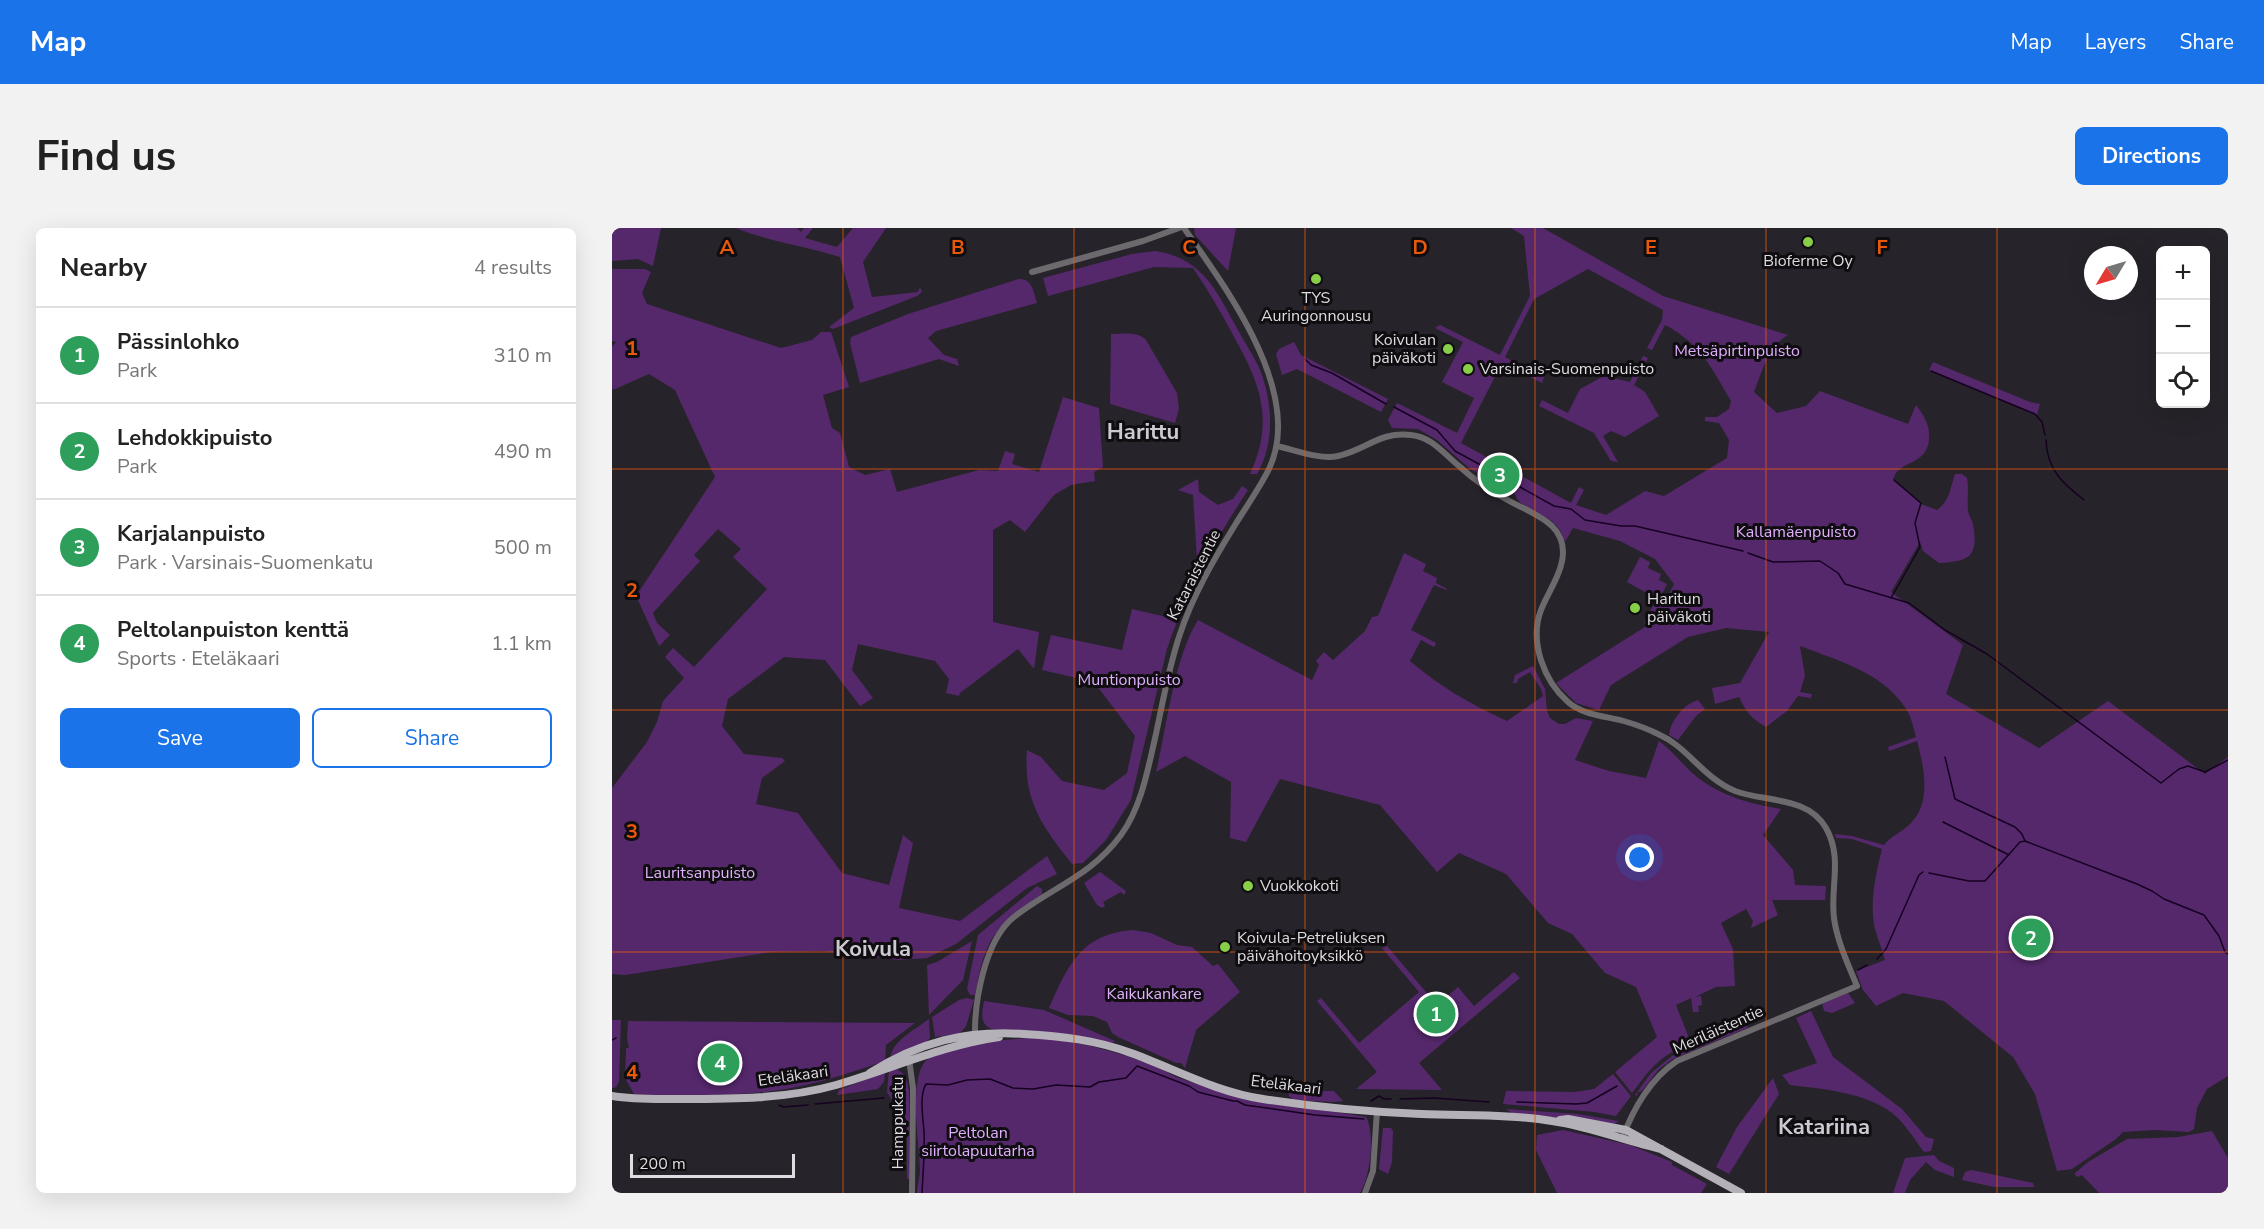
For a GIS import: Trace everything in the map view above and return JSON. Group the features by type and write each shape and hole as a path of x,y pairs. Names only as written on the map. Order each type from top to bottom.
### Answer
{"main road":[{"name":"Eteläkaari","path":"612,1096 746,1098 813,1090 870,1074 945,1039 975,1038 1006,1032 1082,1039 1107,1045 1130,1052 1220,1089 1249,1097 1377,1111 1554,1121 1568,1119 1624,1133 1661,1149 1742,1193"}],"street":[{"path":"1032,272 1143,241 1179,228"},
{"name":"Kataraistentie","path":"975,1038 976,1012 987,959 1001,931 1014,917 1098,862 1123,832 1134,810 1148,769 1184,623 1219,550 1268,470 1277,446 1278,418 1275,395 1261,354 1210,264 1184,228"},
{"name":"Meriläistentie","path":"1277,446 1332,457 1389,435 1420,437 1439,448 1486,487 1550,525 1560,537 1563,555 1558,573 1540,613 1537,634 1541,660 1552,683 1567,702 1577,709 1629,722 1670,739 1703,771 1732,790 1795,804 1810,812 1821,820 1831,838 1835,853 1836,930 1857,986 1677,1061 1664,1070 1653,1083 1624,1133"},
{"name":"Hamppukatu","path":"909,1057 913,1088 912,1193"},
{"path":"1365,1193 1370,1185 1373,1172 1377,1111"}],"green space":[{"path":"612,228 661,228 653,266 638,259 612,261"},
{"path":"736,228 797,228 801,232 804,228 813,228 805,238 837,247 853,228 886,228 863,262 872,297 918,292 920,287 922,292 833,329 829,327 854,308 840,257"},
{"path":"1194,228 1236,228 1228,271 1195,235"},
{"path":"1511,228 1543,228 1663,296 1788,335 1775,346 1754,392 1777,413 1806,406 1820,391 1908,424 1916,405 1928,425 1927,449 1918,459 1900,469 1893,480 1921,504 1937,510 1947,498 1955,474 1962,474 1967,478 1968,511 1973,524 1974,544 1970,555 1958,561 1939,563 1923,551 1920,542 1891,592 1963,645 1946,694 2039,748 2108,701 2205,774 2228,757 2228,1076 2207,1089 2197,1108 2194,1129 2189,1132 2155,1130 2123,1132 2072,1169 2057,1171 2035,1094 2013,1057 1944,1001 1903,993 1876,1006 1863,990 1856,971 1885,960 1873,915 1874,886 1882,849 1852,839 1836,838 1835,834 1884,845 1910,824 1917,815 1924,795 1924,773 1917,741 1889,751 1888,747 1916,737 1909,714 1900,700 1876,679 1846,664 1800,646 1805,676 1800,692 1812,694 1811,698 1798,696 1787,711 1766,727 1750,715 1739,697 1715,704 1712,688 1740,683 1769,632 1726,628 1688,637 1611,685 1599,710 1576,703 1556,683 1648,625 1644,623 1656,600 1664,604 1674,584 1655,559 1620,541 1573,528 1565,542 1557,525 1526,507 1508,488 1500,489 1468,467 1437,440 1418,429 1392,428 1388,420 1397,403 1457,433 1474,398 1442,382 1463,342 1435,328 1440,325 1500,355 1530,296 1524,236","holes":["1588,269 1663,310 1662,320 1647,348 1652,350 1665,325 1688,340 1704,357 1731,401 1729,409 1717,417 1705,417 1705,421 1719,423 1729,440 1727,458 1664,496 1645,491 1606,515 1576,505 1584,490 1579,487 1571,503 1461,443 1502,363 1542,383 1544,377 1505,357 1534,299"]},
{"path":"1155,251 1185,261 1207,279 1260,370 1268,396 1270,423 1267,450 1257,474 1250,474 1262,436 1263,419 1257,386 1243,353 1193,268 1154,267 1048,296 1043,278 1132,254"},
{"name":"Lauritsanpuisto","path":"612,269 645,269 651,272 642,293 647,304 781,348 812,340 821,332 831,332 849,387 823,395 832,428 840,433 849,467 865,475 890,469 897,492 979,470 998,471 1005,451 1015,454 1012,464 1039,472 1063,397 1099,408 1103,467 1094,472 1095,481 1071,485 1054,495 1025,532 1010,520 993,530 993,622 1039,632 1034,669 1018,649 959,696 946,693 949,679 935,661 858,644 852,670 873,698 860,706 825,660 784,657 728,699 722,726 744,754 782,758 785,761 762,778 756,804 798,813 842,873 889,885 903,835 913,843 899,908 960,921 1047,856 1057,874 1027,888 956,944 927,958 898,960 822,951 772,952 625,975 612,974 612,788 647,742 657,722 663,701 684,678 665,657 673,648 694,667 767,589 733,557 741,549 718,529 694,555 700,561 653,613 657,623 670,635 659,646 636,596 715,477 675,390 649,374 613,390 612,347 616,342 612,341"},
{"path":"1019,279 1030,283 1037,303 936,331 928,338 944,355 957,359 959,366 939,359 860,383 850,343 851,337 908,314"},
{"path":"1111,334 1134,334 1146,340 1177,393 1179,409 1175,423 1110,404"},
{"path":"1294,342 1301,355 1388,399 1381,412 1297,369 1282,375 1276,354 1279,349"},
{"path":"1643,356 1648,358 1634,385 1645,392 1659,416 1625,437 1611,431 1603,436 1618,462 1611,461 1594,433 1539,406 1542,400 1568,413 1580,389 1604,376 1630,382"},
{"path":"1933,362 2040,404 2037,415 1929,370"},
{"name":"Muntionpuisto","path":"1198,479 1199,492 1218,505 1233,499 1242,486 1248,490 1202,567 1175,627 1167,649 1131,800 1106,840 1083,863 1072,864 1037,812 1028,784 1027,750 1041,757 1062,781 1104,790 1127,773 1135,736 1094,682 1042,670 1051,635 1122,650 1132,609 1171,618 1197,560 1193,495 1178,490"},
{"path":"1404,553 1426,564 1423,571 1437,578 1436,583 1447,589 1434,585 1411,630 1436,643 1434,647 1421,640 1410,661 1432,679 1507,721 1543,696 1530,672 1518,679 1517,683 1513,683 1515,675 1533,666 1545,689 1550,718 1559,724 1565,724 1576,718 1593,721 1575,760 1609,771 1646,778 1659,741 1690,771 1710,786 1744,801 1781,809 1763,835 1793,870 1795,885 1826,886 1825,900 1772,900 1778,915 1751,928 1753,921 1746,909 1721,923 1733,949 1735,986 1716,987 1695,997 1701,996 1702,1005 1698,1006 1699,1012 1693,1012 1691,998 1676,1005 1689,1038 1747,1016 1749,1020 1677,1049 1656,1064 1632,1093 1615,1072 1657,1037 1636,987 1605,973 1572,934 1548,923 1506,874 1459,853 1437,872 1380,805 1280,779 1246,842 1230,838 1231,782 1185,756 1156,772 1177,673 1198,620 1312,680 1319,665 1316,661 1324,652 1333,660 1365,631 1372,617 1378,616"},
{"path":"1640,557 1650,562 1648,568 1661,574 1659,580 1667,584 1659,600 1627,582"},
{"path":"1698,700 1705,709 1696,716 1678,740 1669,735 1672,724 1679,713"},
{"path":"1100,872 1126,891 1124,895 1121,892 1103,902 1105,906 1102,908 1097,905 1084,883"},
{"path":"1037,886 1042,889 1042,894 1012,916 994,936 983,959 975,995 970,995 967,989 978,935"},
{"name":"Kaikukankare","path":"1133,930 1151,933 1177,945 1192,947 1213,966 1218,964 1240,992 1196,1030 1185,1068 1181,1063 1176,1063 1118,1037 1112,1033 1107,1022 1093,1016 1068,1015 1049,1008 1070,965 1079,954 1101,938"},
{"path":"972,941 963,980 929,1015 927,965 937,962"},
{"path":"1387,946 1437,1005 1458,987 1474,1006 1514,972 1520,978 1419,1063 1442,1090 1356,1089 1377,1072 1317,1001 1321,998 1359,1043 1419,992 1382,948"},
{"path":"1848,993 1855,1003 1832,1013 1824,1011 1822,1003"},
{"path":"967,998 974,1000 963,1030 958,1034 935,1037 932,1017 959,1000"},
{"path":"984,1001 1044,1010 1115,1041 1112,1043 1052,1033 992,1029 983,1021"},
{"path":"1811,1011 1833,1057 1902,1109 1926,1137 1934,1139 1931,1151 1924,1152 1901,1121 1869,1100 1843,1093 1790,1085 1782,1075 1817,1063 1796,1018"},
{"path":"929,1019 930,1038 890,1059 895,1046"},
{"path":"612,1020 621,1020 619,1081 614,1088 612,1088"},
{"path":"628,1021 915,1023 886,1045 885,1061 819,1082 741,1094 649,1095 634,1094 625,1078 626,1048 629,1048"},
{"path":"1749,1024 1747,1028 1673,1059 1659,1069 1642,1091 1638,1092 1637,1096 1635,1095 1651,1073 1672,1056"},
{"name":"Peltolan siirtolapuutarha","path":"1049,1038 1120,1054 1154,1065 1176,1077 1221,1092 1366,1117 1371,1143 1364,1185 1360,1193 917,1193 920,1170 916,1093 923,1065 930,1057 950,1049 976,1043"},
{"path":"896,1069 904,1075 909,1091 909,1179 907,1179 907,1126 887,1092 889,1070"},
{"path":"885,1072 884,1082 878,1089 837,1095 839,1090"},
{"path":"1613,1074 1631,1096 1616,1116 1503,1104 1506,1091 1575,1092 1594,1089"},
{"path":"1773,1078 1779,1094 1729,1174 1716,1167 1737,1127"},
{"path":"1288,1091 1334,1091 1343,1101 1294,1100 1289,1096"},
{"path":"1506,1109 1578,1114 1619,1121 1614,1124 1512,1113"},
{"path":"1383,1128 1391,1128 1393,1131 1392,1162 1388,1174 1379,1169"},
{"path":"1563,1130 1630,1145 1672,1162 1672,1165 1707,1184 1701,1193 1557,1193 1536,1150 1537,1135"},
{"path":"2212,1131 2228,1158 2228,1193 2099,1193 2082,1175 2078,1177 2074,1174 2088,1162 2127,1139 2178,1137"},
{"path":"1934,1155 1939,1161 1954,1168 1954,1177 1935,1170 1926,1162 1910,1180 1905,1193 1893,1193 1905,1158"},
{"path":"1972,1170 2033,1183 2034,1187 1994,1187 1962,1180 1965,1172"}],"waterway":[{"path":"1305,359 1311,365 1332,373 1386,404"},
{"path":"1931,371 2035,414 2042,422 2045,435"},
{"path":"1394,407 1437,430 1455,451 1510,481"},
{"path":"2046,440 2049,459 2057,474 2084,500"},
{"path":"1891,598 1920,547 1915,523 1921,503 1894,480"},
{"path":"1520,487 1554,506 1571,509 1585,520 1635,526 1743,551"},
{"path":"1748,553 1773,562 1820,561 1838,573 1845,584 1909,603 1945,630 1987,654 2161,783 2179,769 2188,766 2205,772 2228,760"},
{"path":"1945,757 1955,799 2015,827 2025,841"},
{"path":"1943,822 2009,855"},
{"path":"1929,873 1969,881 1985,881 2020,842 2025,841 2137,884 2164,899 2204,915 2228,954"},
{"path":"1877,959 1886,949 1919,875 1923,872"},
{"path":"1858,970 1867,965"},
{"path":"612,1040 616,1038"},
{"path":"922,1193 924,1147 922,1100 926,1084 948,1085 967,1080 990,1079 1013,1088 1033,1089 1056,1085 1090,1087 1099,1082 1126,1078 1137,1066 1189,1086 1198,1092 1245,1105 1364,1119"},
{"path":"1517,1102 1587,1103 1617,1086"},
{"path":"1371,1101 1379,1096 1391,1099"},
{"path":"815,1104 884,1098"},
{"path":"1400,1099 1434,1098 1489,1102"},
{"path":"779,1105 783,1107 808,1105"}],"place":[{"name":"Bioferme Oy","path":"1808,242"},
{"name":"TYS Auringonnousu","path":"1316,279"},
{"name":"Koivulan päiväkoti","path":"1448,349"},
{"name":"Varsinais-Suomenpuisto","path":"1468,369"},
{"name":"Karjalanpuisto","path":"1500,475"},
{"name":"Haritun päiväkoti","path":"1635,608"},
{"name":"Vuokkokoti","path":"1248,886"},
{"name":"Lehdokkipuisto","path":"2031,938"},
{"name":"Koivula-Petreliuksen päivähoitoyksikkö","path":"1225,947"},
{"name":"Pässinlohko","path":"1436,1014"},
{"name":"Peltolanpuiston kenttä","path":"720,1063"}],"district":[{"name":"Harittu","path":"1143,432"},
{"name":"Koivula","path":"873,949"},
{"name":"Katariina","path":"1824,1127"}],"park label":[{"name":"Metsäpirtinpuisto","path":"1737,351"},
{"name":"Kallamäenpuisto","path":"1796,532"}]}
